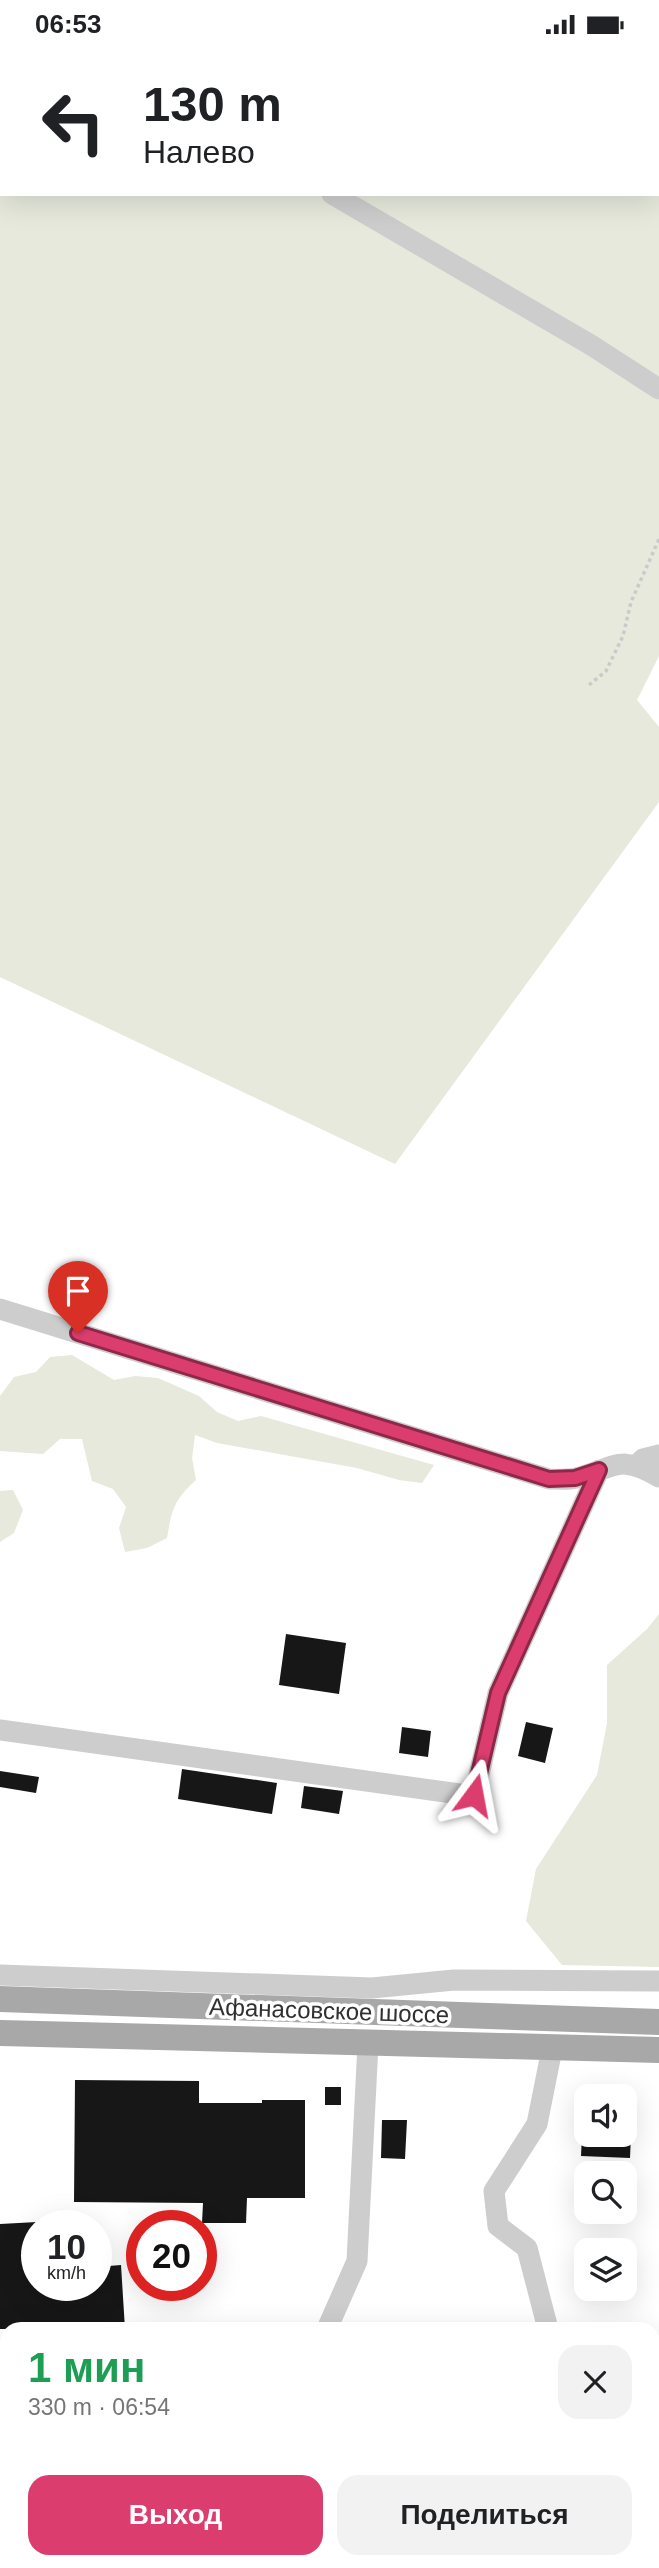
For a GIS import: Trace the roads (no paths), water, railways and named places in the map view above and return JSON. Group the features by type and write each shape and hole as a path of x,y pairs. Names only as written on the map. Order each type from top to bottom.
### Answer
{"main road":[{"name":"Афанасовское шоссе","path":"0,1999 659,2022"},
{"name":"Афанасовское шоссе","path":"0,2033 659,2050"}],"street":[{"path":"335,196 591,345 659,389"},
{"path":"0,1309 549,1479 575,1478 621,1462 659,1477"},
{"path":"636,1466 643,1459 659,1455"},
{"path":"0,1730 474,1795 498,1693 599,1470"},
{"path":"0,1975 372,1988 454,1980 659,1981"},
{"path":"330,2322 357,2261 368,2044"},
{"path":"546,2322 527,2248 498,2226 494,2191 537,2124 552,2049"}]}
